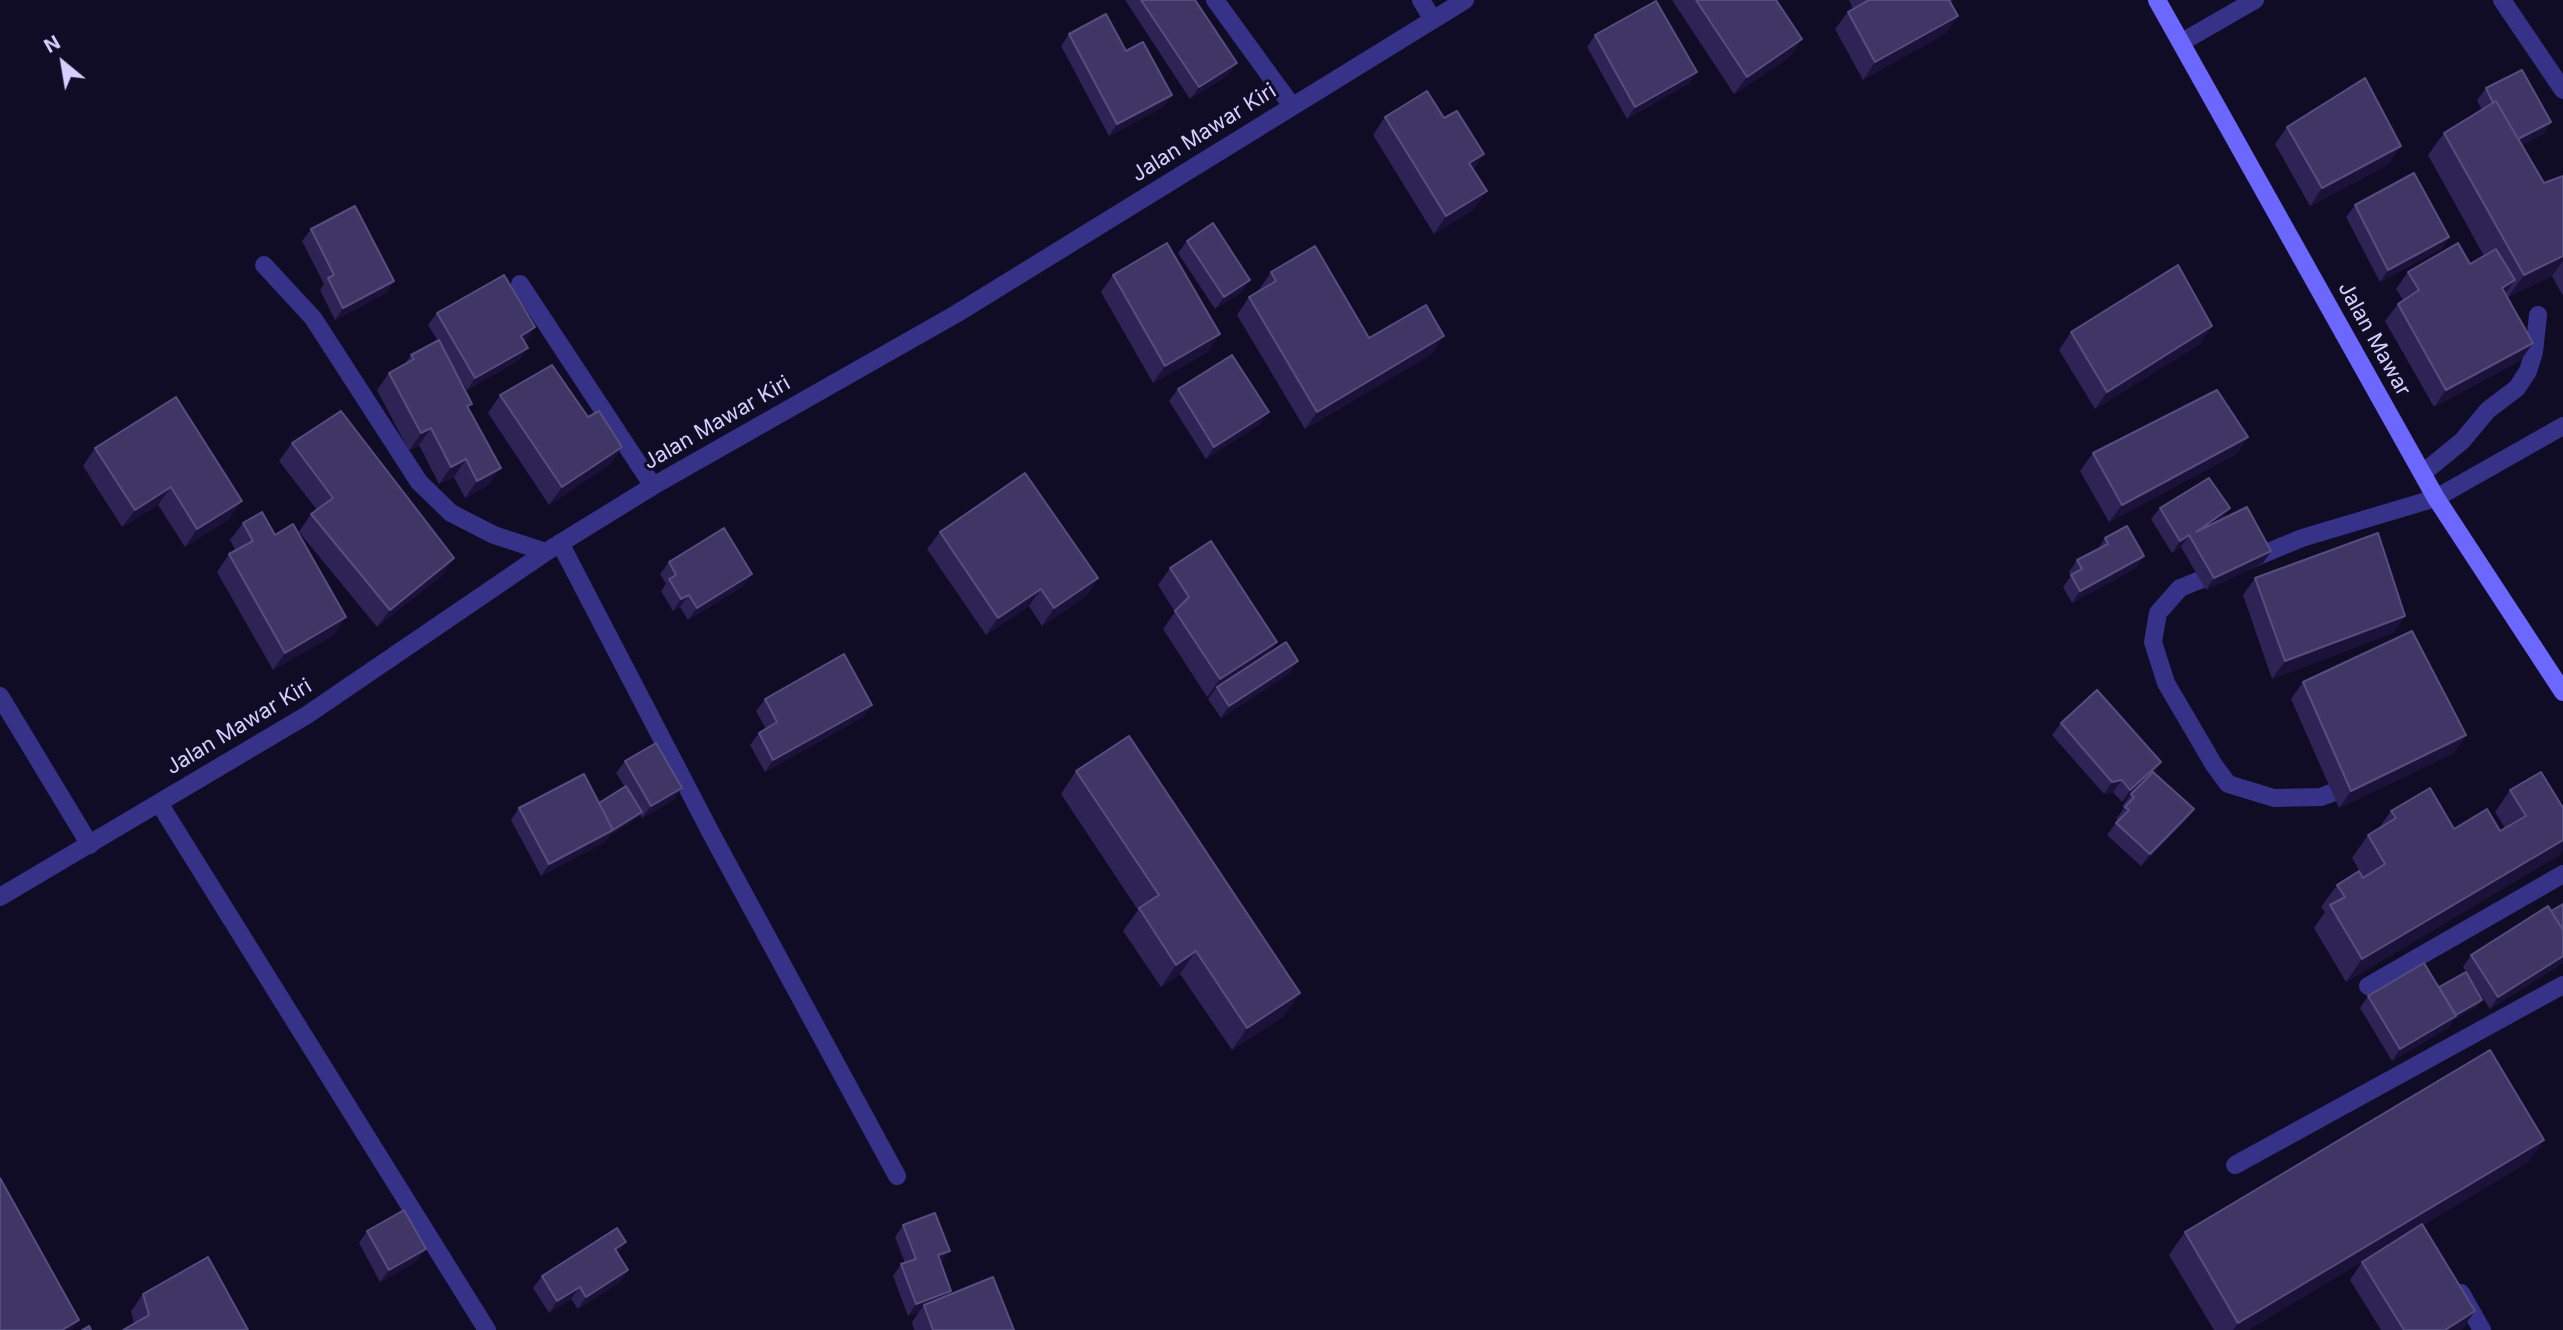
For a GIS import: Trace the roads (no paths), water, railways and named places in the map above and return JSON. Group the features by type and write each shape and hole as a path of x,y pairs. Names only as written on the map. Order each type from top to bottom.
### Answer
{"street":[{"path":"1215,0 1293,106"},
{"path":"1421,0 1433,20"},
{"name":"Jalan Mawar Kiri","path":"0,897 307,715 553,547 653,486 956,314 1465,0"},
{"name":"Jalan Mawar","path":"2157,0 2436,498 2563,692"},
{"path":"2182,42 2255,0"},
{"path":"2502,0 2563,90"},
{"path":"264,265 313,318 419,482 451,513 494,535 553,547 897,1176"},
{"path":"520,284 653,486"},
{"path":"2423,472 2462,441 2487,410 2518,388 2535,352 2538,315"},
{"path":"2372,778 2321,797 2274,799 2228,784 2166,683 2153,642 2158,613 2180,588 2302,538 2436,498 2563,426"},
{"path":"0,696 90,845"},
{"path":"159,803 487,1330"},
{"path":"2368,986 2563,874"},
{"path":"2235,1165 2563,985"},
{"path":"2449,1272 2482,1330"}]}
